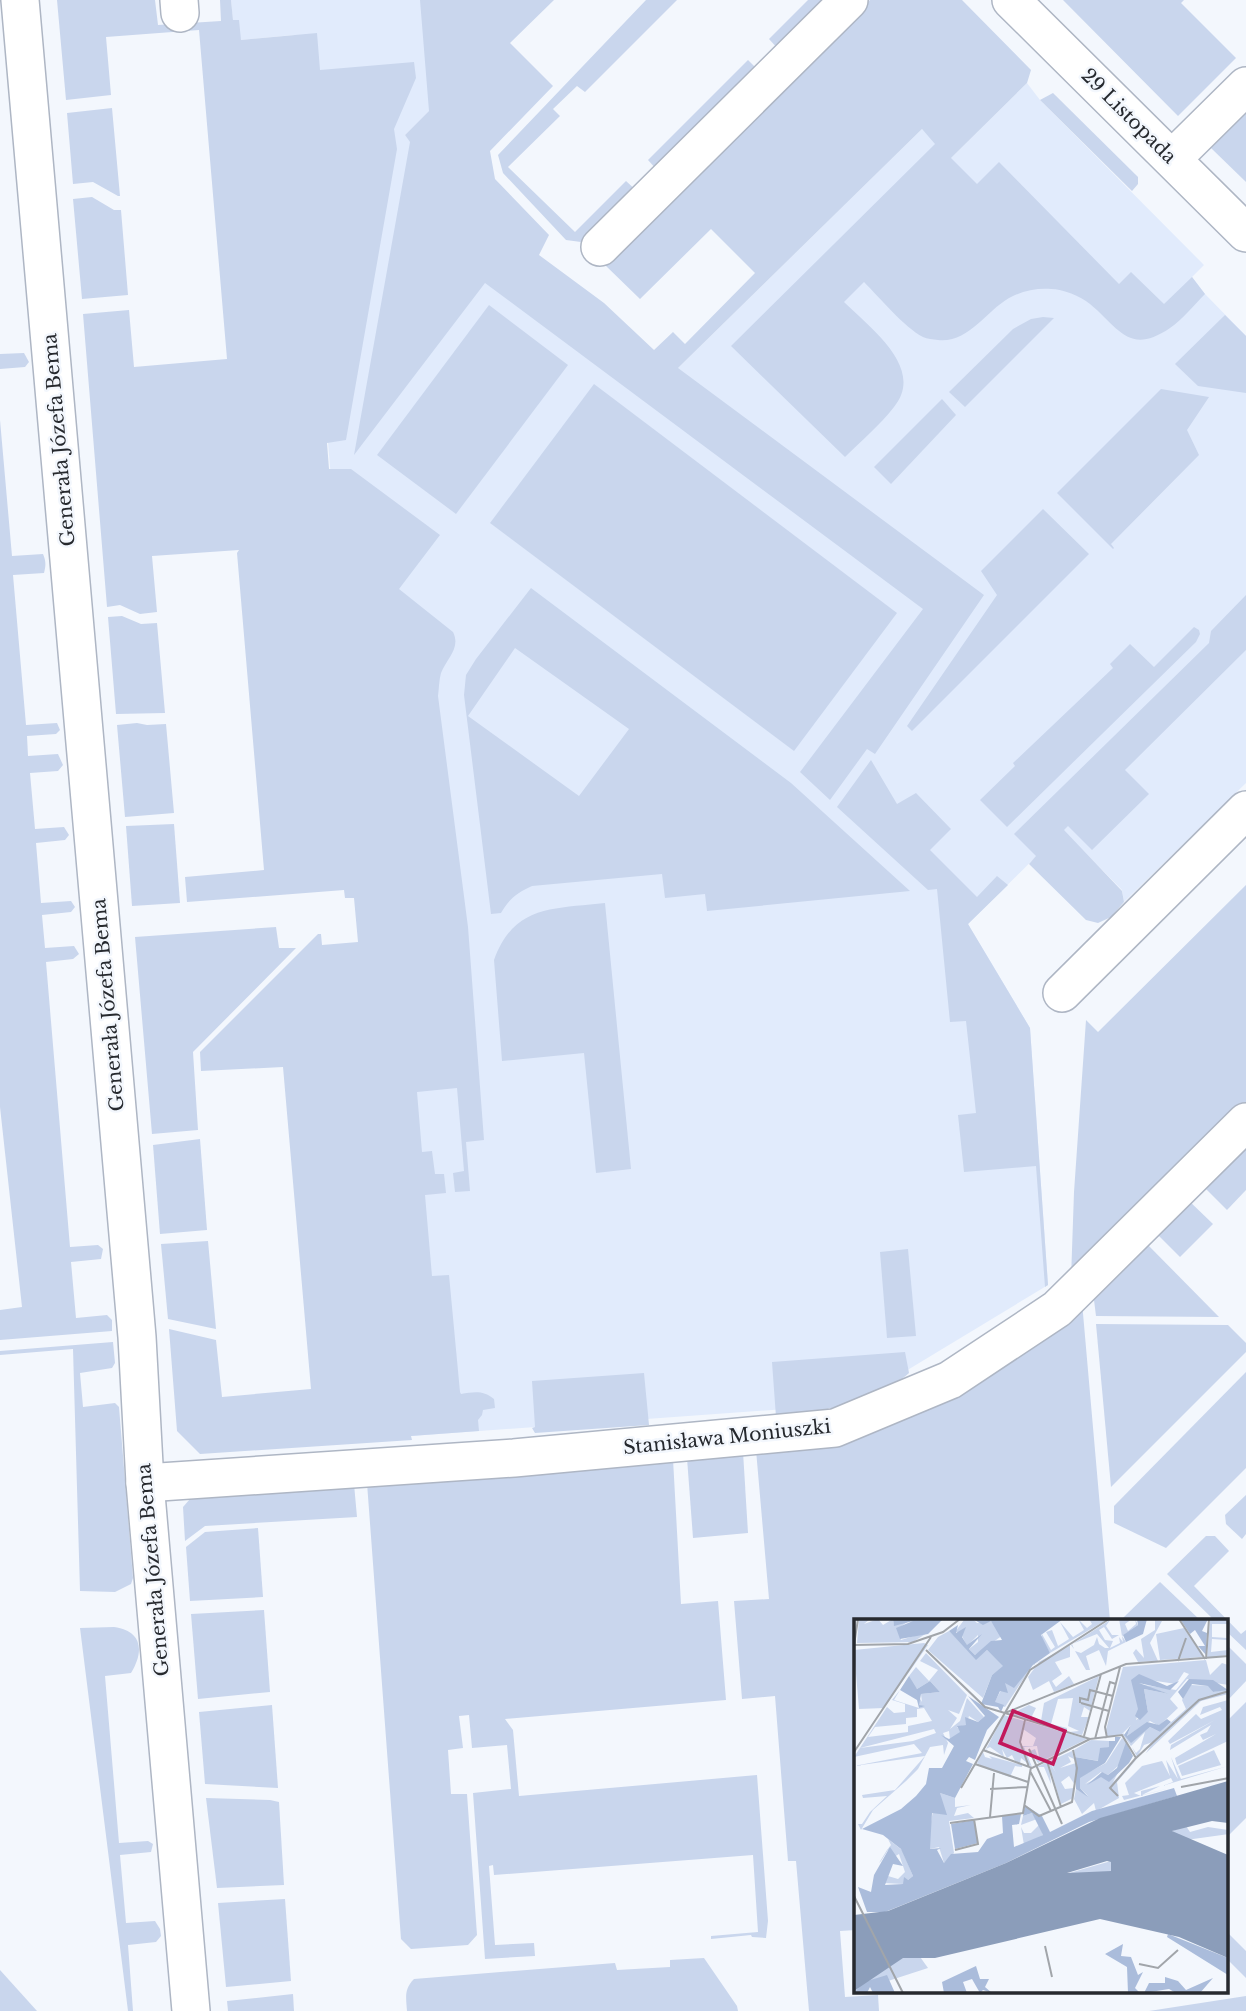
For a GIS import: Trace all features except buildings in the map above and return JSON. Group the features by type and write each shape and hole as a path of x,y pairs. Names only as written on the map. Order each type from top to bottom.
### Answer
{"street":[{"name":"Generała Józefa Bema","path":"20,0 135,1310 145,1483 191,2011"},
{"path":"600,247 849,0"},
{"name":"29 Listopada","path":"1011,0 1172,159 1243,224"},
{"path":"1172,159 1246,86"},
{"path":"1062,993 1246,810"},
{"name":"Stanisława Moniuszki","path":"145,1483 514,1458 835,1428 950,1380 1057,1308 1246,1122"}],"shaded area":[{"path":"57,0 155,0 158,25 221,21 220,0 231,0 233,20 239,20 241,40 317,33 320,70 414,62 416,78 394,129 397,149 346,440 327,443 329,469 351,469 440,535 399,589 453,632 455,638 454,648 441,673 438,696 468,927 484,1140 466,1142 470,1191 455,1192 453,1173 464,1171 457,1088 417,1092 422,1152 432,1151 435,1174 444,1174 446,1193 425,1195 432,1276 449,1275 460,1392 482,1393 494,1399 495,1408 483,1410 478,1420 479,1431 411,1436 412,1440 200,1454 177,1431 169,1329 216,1340 222,1397 311,1389 283,1067 201,1071 200,1052 318,934 321,934 322,945 358,942 354,898 345,898 344,890 187,902 185,877 264,870 237,553 239,550 152,556 157,612 140,614 120,605 107,607 83,314 129,310 134,367 227,359 199,30 106,37 111,95 66,100"},
{"path":"231,0 542,0 405,135 464,209 678,368 922,129 951,158 1027,83 1040,100 1204,265 1192,277 1246,336 1246,783 1124,902 1122,890 1063,830 968,924 1030,1028 1048,1285 886,1383 826,1406 411,1436 294,35 241,40 233,21"},
{"path":"420,0 554,0 510,43 553,86 490,151 495,179 549,235 539,255 604,303 654,350 673,332 685,344 755,273 711,229 640,299 605,265 870,0 962,0 1031,70 1027,83 951,158 977,184 999,162 1119,284 1131,272 1164,304 1192,277 1205,294 1170,328 1144,339 1126,336 1090,304 1076,296 1061,290 1045,289 1029,290 1014,296 1000,304 968,332 949,340 938,340 923,337 908,326 864,282 844,302 890,349 899,363 903,378 902,392 889,414 845,457 731,346 935,144 922,129 678,368 984,595 875,754 867,749 830,800 800,772 923,609 485,283 354,455 410,142 405,135 429,111"},
{"path":"646,0 677,0 585,92 577,86 553,109 560,116 508,167 575,232 626,181 639,193 595,236 581,242 566,240 503,173 498,155"},
{"path":"808,0 834,0 780,51 769,39"},
{"path":"1063,0 1184,0 1181,3 1236,58 1178,116"},
{"path":"748,60 759,71 658,171 648,160"},
{"path":"1053,93 1138,177 1138,184 1132,191 1040,100"},
{"path":"112,108 120,196 93,182 73,184 67,113"},
{"path":"1246,113 1246,182 1211,148"},
{"path":"92,197 114,210 121,210 128,295 82,299 73,199"},
{"path":"489,305 568,365 456,514 377,455"},
{"path":"1225,315 1246,336 1246,393 1198,386 1175,364"},
{"path":"1054,318 965,407 949,392 1013,329 1031,319"},
{"path":"24,353 29,362 25,367 0,369 0,354"},
{"path":"594,384 897,613 794,751 490,523"},
{"path":"1161,389 1209,397 1187,430 1199,455 1111,544 1113,549 1057,493"},
{"path":"942,399 956,415 891,484 874,467"},
{"path":"0,420 12,556 43,554 45,563 44,573 13,575 26,725 57,723 60,730 56,734 27,736 28,756 58,754 63,765 58,771 30,773 35,829 64,827 69,835 65,840 36,843 41,903 71,901 75,907 71,912 42,915 45,948 74,946 79,954 73,959 46,962 70,1247 98,1245 103,1249 101,1259 71,1262 76,1318 107,1315 112,1320 112,1331 0,1340 0,1310 22,1307 0,1107"},
{"path":"1043,509 1089,554 912,731 907,726 997,595 981,571"},
{"path":"531,588 791,783 910,891 707,911 705,894 665,898 662,874 532,886 514,896 501,913 491,914 464,695 466,675","holes":["515,648 629,729 579,796 468,716"]},
{"path":"1246,595 1246,650 1125,770 1149,794 1092,850 1068,826 1064,830 1122,891 1124,902 1111,917 1098,923 1086,920 1029,864 1036,856 1014,834 1209,643 1211,631"},
{"path":"122,616 141,624 157,623 165,713 116,714 108,617"},
{"path":"1194,627 1200,634 1196,642 1007,827 980,800 1015,766 1013,763 1113,668 1110,664 1130,644 1154,667"},
{"path":"166,724 174,813 125,817 117,725"},
{"path":"871,760 897,804 916,793 951,829 930,850 977,897 997,876 1008,885 968,924 1030,1028 1048,1285 1045,1287 1036,1166 964,1172 958,1115 976,1113 966,1021 950,1022 937,889 928,890 837,807"},
{"path":"174,824 180,903 132,906 126,826"},
{"path":"1246,885 1246,1103 1071,1279 1086,1020 1098,1032"},
{"path":"605,903 631,1169 596,1173 584,1053 502,1061 494,960 502,942 513,928 525,919 553,909"},
{"path":"276,927 279,948 296,948 193,1052 198,1130 152,1134 135,937"},
{"path":"1246,1138 1246,1190 1227,1210 1201,1184"},
{"path":"200,1139 207,1230 160,1234 153,1145"},
{"path":"1186,1198 1213,1224 1180,1257 1154,1231"},
{"path":"208,1241 216,1329 168,1319 161,1244"},
{"path":"1145,1242 1219,1317 1096,1316 1093,1292"},
{"path":"908,1249 916,1336 887,1338 880,1252"},
{"path":"1082,1302 1110,1619 854,1619 854,1930 840,1931 845,1997 878,1995 879,2011 809,2011 796,1861 788,1861 775,1696 742,1699 734,1601 769,1599 756,1450"},
{"path":"1096,1324 1228,1325 1246,1343 1246,1352 1111,1487"},
{"path":"113,1342 115,1363 112,1368 80,1373 83,1407 115,1403 119,1407 133,1578 131,1584 115,1592 80,1591 73,1349 0,1355 0,1351"},
{"path":"905,1352 909,1373 890,1386 828,1409 776,1417 772,1362"},
{"path":"1246,1372 1246,1468 1166,1548 1114,1523 1114,1506"},
{"path":"644,1373 649,1425 535,1433 532,1428 535,1427 532,1381"},
{"path":"743,1452 748,1533 693,1538 687,1458"},
{"path":"673,1459 681,1604 718,1601 726,1700 505,1719 513,1730 519,1796 757,1775 768,1921 766,1938 751,1935 711,1939 711,1936 758,1932 753,1855 494,1875 493,1865 489,1866 495,1945 534,1943 535,1956 485,1959 473,1793 511,1789 507,1745 472,1748 469,1715 459,1716 463,1748 448,1750 451,1794 467,1794 477,1935 468,1945 411,1949 401,1939 367,1483"},
{"path":"354,1484 357,1517 205,1526 185,1541 183,1507 197,1495"},
{"path":"1246,1495 1246,1534 1242,1539 1226,1524 1225,1515"},
{"path":"258,1528 263,1597 190,1601 186,1547 205,1532"},
{"path":"1206,1536 1215,1536 1229,1551 1194,1586 1226,1619 1213,1619 1167,1574"},
{"path":"1160,1582 1199,1619 1123,1619"},
{"path":"264,1610 270,1692 198,1699 191,1614"},
{"path":"1228,1621 1241,1634 1246,1630 1246,1650 1228,1633"},
{"path":"114,1627 131,1633 136,1638 139,1650 131,1673 105,1676 119,1843 148,1841 153,1844 151,1852 120,1855 126,1923 155,1921 161,1936 156,1942 128,1945 133,2011 128,2011 80,1628"},
{"path":"1228,1646 1246,1664 1246,1681 1228,1700"},
{"path":"1246,1702 1246,1818 1228,1836 1228,1720"},
{"path":"272,1705 278,1788 205,1784 199,1712"},
{"path":"206,1798 279,1802 284,1885 217,1888"},
{"path":"285,1899 291,1981 226,1987 218,1903"},
{"path":"1228,1933 1246,1951 1246,1978 1228,1960"},
{"path":"704,1958 738,2011 407,2011 407,1990 414,1979 615,1963 617,1970 670,1967 670,1960"},
{"path":"0,1970 37,2011 0,2011"},
{"path":"293,1994 294,2011 228,2011 227,2001"},
{"path":"1246,1996 1246,2011 1149,2011"}]}
